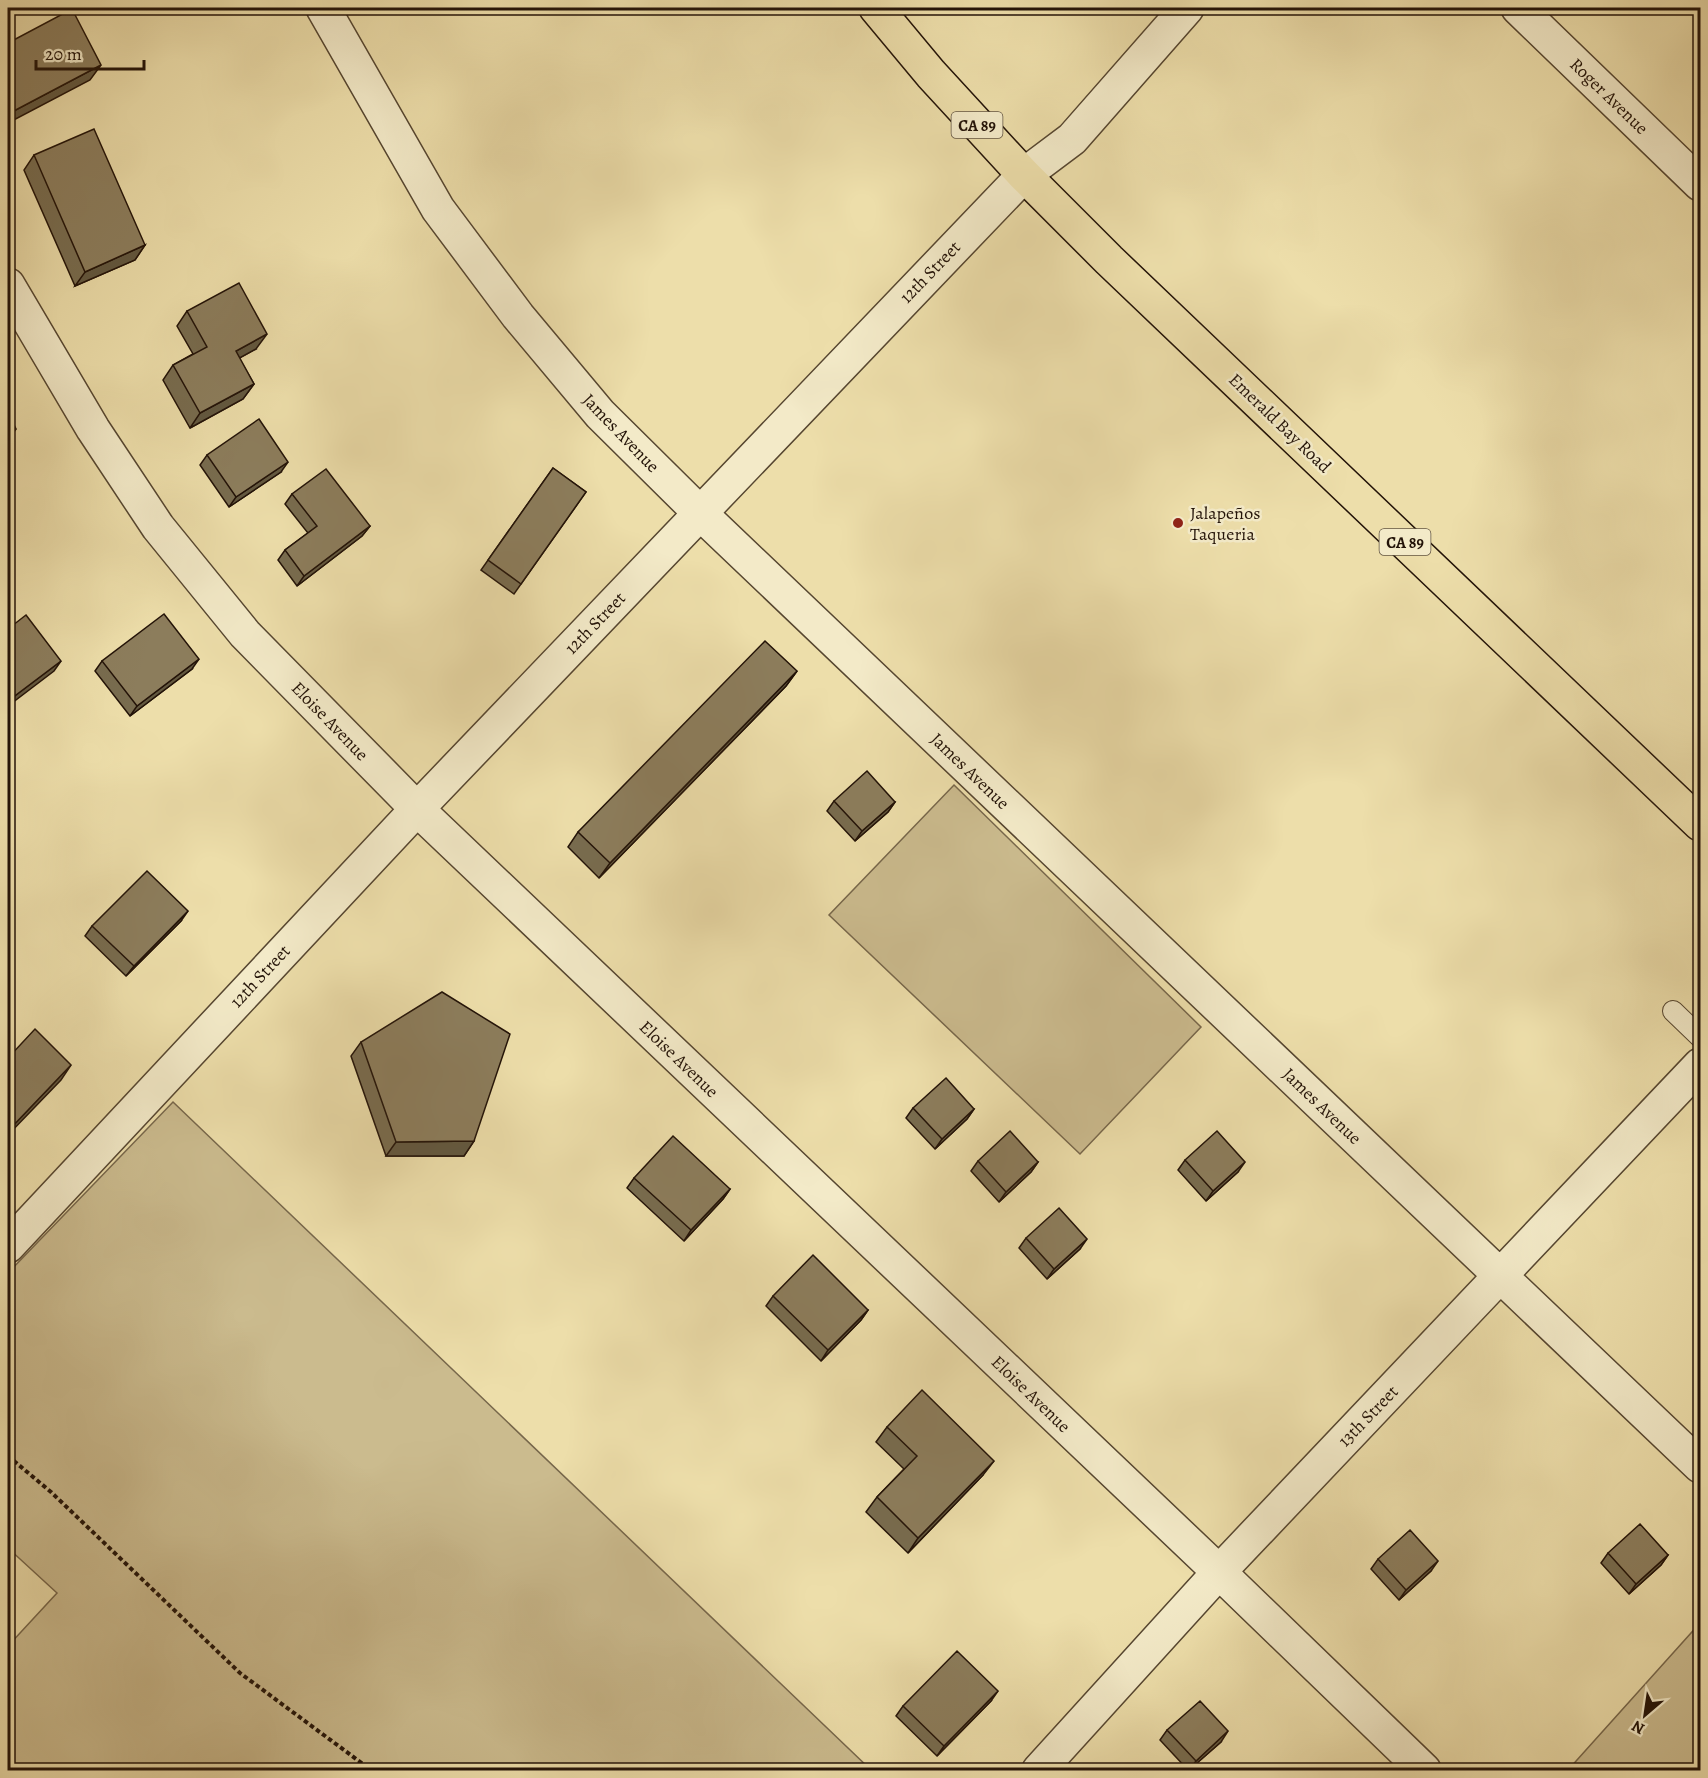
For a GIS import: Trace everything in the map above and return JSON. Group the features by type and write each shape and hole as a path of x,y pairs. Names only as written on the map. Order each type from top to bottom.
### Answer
{"main road":[{"name":"Emerald Bay Road","path":"876,8 930,74 1024,175 1109,260 1701,824"}],"street":[{"name":"James Avenue","path":"322,8 438,209 505,298 600,414 700,513 1701,1466"},
{"name":"12th Street","path":"8,1246 417,809 1024,175 1072,139 1187,8"},
{"name":"Roger Avenue","path":"1518,8 1701,184"},
{"name":"Eloise Avenue","path":"8,285 93,429 158,527 245,634 417,809 1424,1770"},
{"name":"13th Street","path":"1039,1770 1219,1572 1701,1065"}],"lane":[{"path":"1673,1011 1701,1037"}],"path":[{"path":"8,1456 51,1492 240,1673 371,1770"}],"shaded area":[{"path":"954,785 1201,1027 1080,1154 829,915"},
{"path":"173,1102 871,1770 8,1770 8,1646 57,1593 8,1548 8,1273"},
{"path":"1700,1623 1700,1770 1568,1770"}],"building":[{"path":"72,9 101,65 10,113 8,108 8,43"},
{"path":"94,129 145,245 85,272 34,155"},
{"path":"239,283 267,334 236,351 254,384 200,413 173,365 207,347 187,311"},
{"path":"8,412 16,429 8,433"},
{"path":"259,419 288,462 236,497 207,455"},
{"path":"553,468 586,492 521,584 488,560"},
{"path":"326,469 370,526 304,576 285,550 317,526 292,494"},
{"path":"164,614 199,659 137,706 102,661"},
{"path":"26,615 61,661 8,701 8,629"},
{"path":"765,641 797,671 610,863 578,832"},
{"path":"867,771 895,802 862,831 834,801"},
{"path":"147,871 188,911 134,966 92,926"},
{"path":"442,992 510,1034 474,1141 396,1142 361,1042"},
{"path":"35,1029 71,1065 8,1131 8,1058"},
{"path":"946,1078 974,1109 942,1139 913,1108"},
{"path":"1010,1131 1038,1162 1006,1192 978,1161"},
{"path":"1217,1131 1245,1162 1213,1191 1185,1160"},
{"path":"673,1136 730,1189 691,1230 634,1178"},
{"path":"1059,1208 1087,1239 1054,1269 1026,1238"},
{"path":"813,1255 868,1310 828,1350 773,1296"},
{"path":"922,1390 994,1461 918,1538 877,1497 917,1456 887,1427"},
{"path":"1640,1524 1668,1555 1636,1584 1608,1553"},
{"path":"1410,1530 1438,1561 1406,1590 1378,1559"},
{"path":"957,1651 998,1691 944,1746 903,1706"},
{"path":"1200,1701 1228,1731 1196,1761 1167,1730"}],"place":[{"name":"Jalapeños Taqueria","path":"1178,523"}]}
